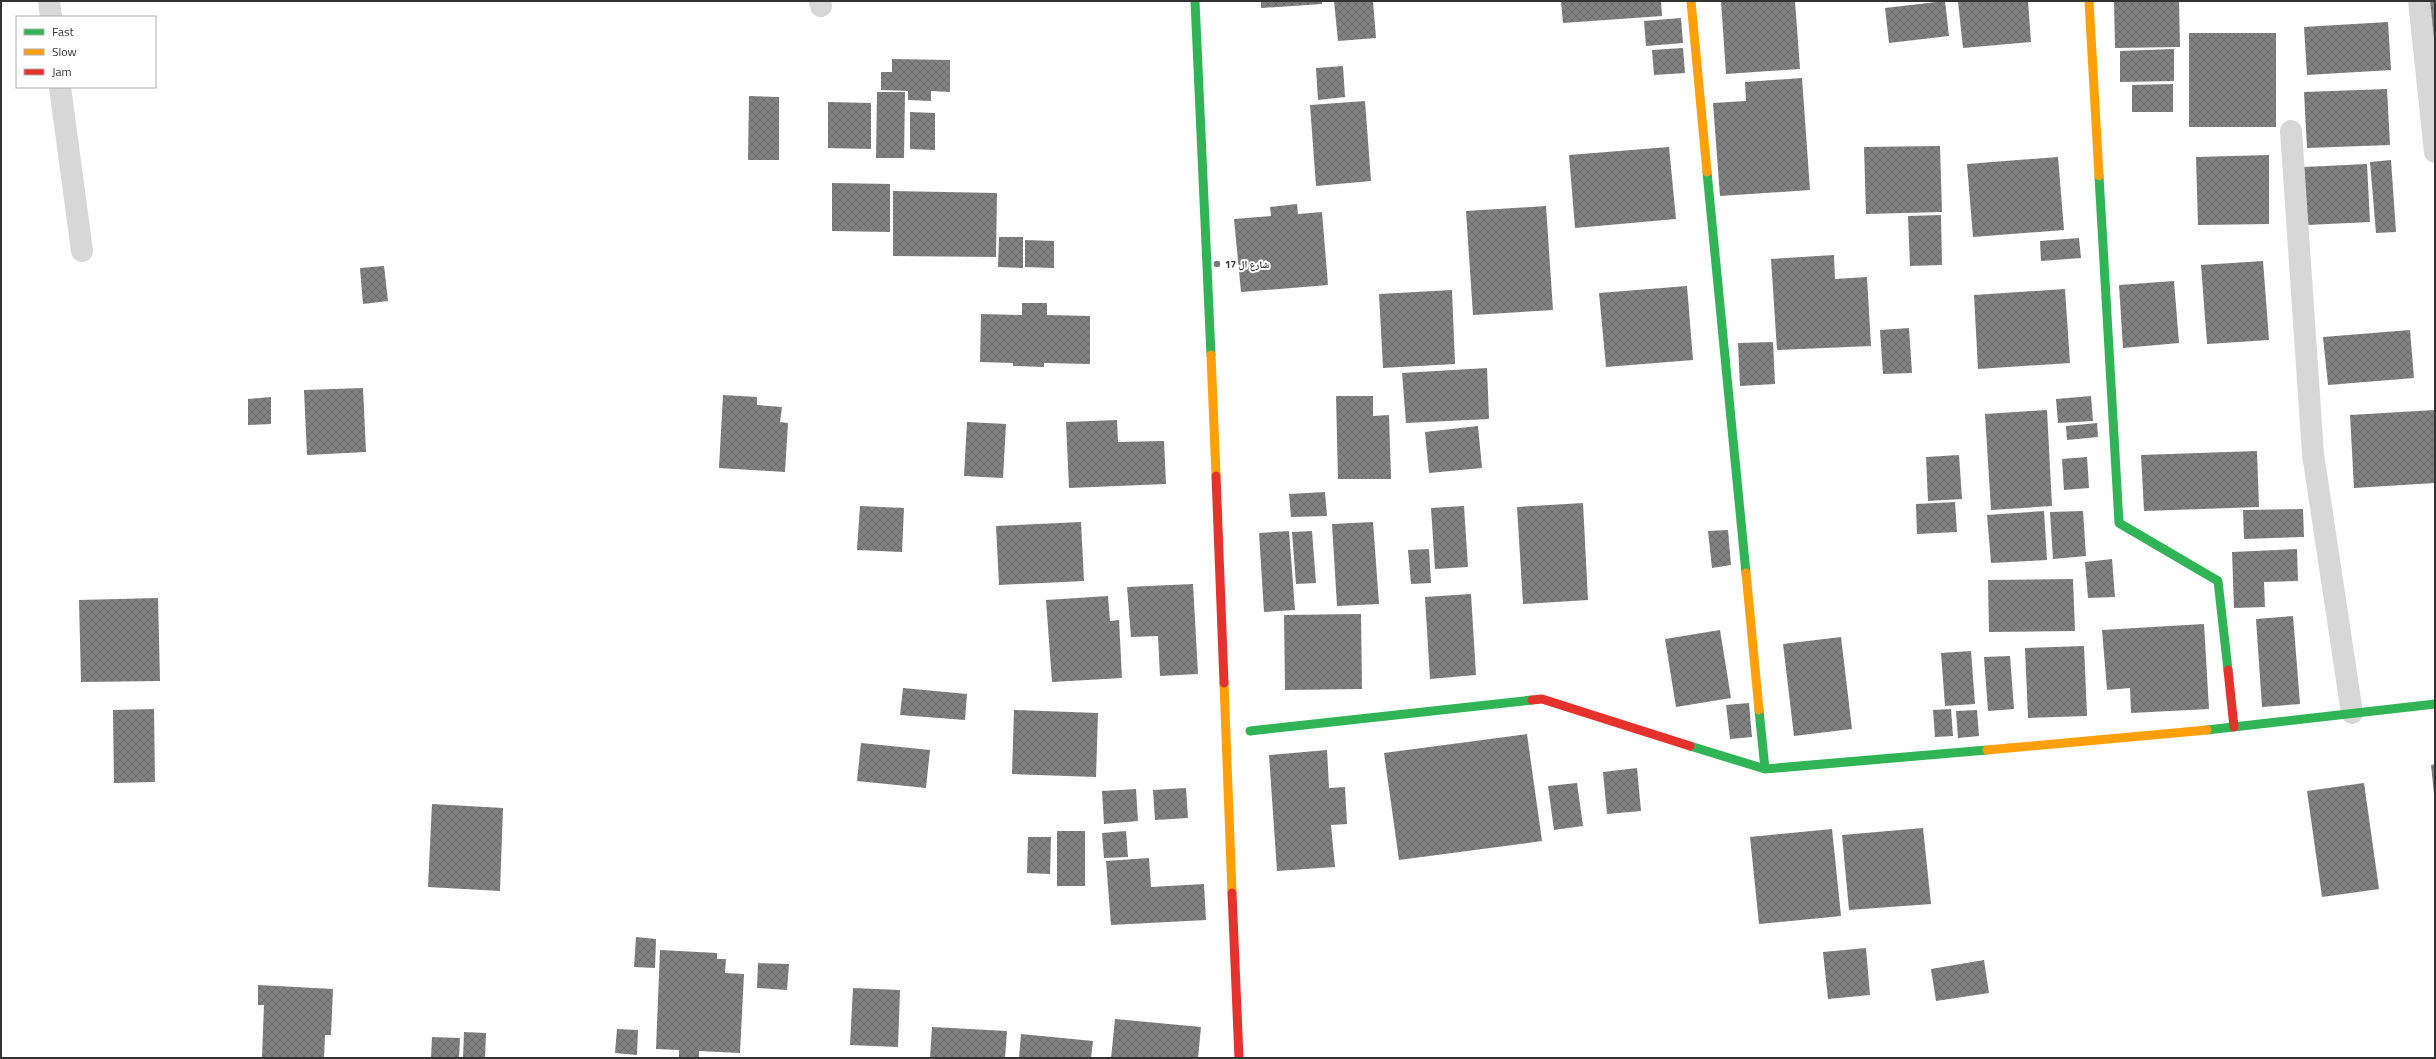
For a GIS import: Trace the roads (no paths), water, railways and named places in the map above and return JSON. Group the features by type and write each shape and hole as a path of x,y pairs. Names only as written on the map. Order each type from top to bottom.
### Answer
{"street":[{"path":"49,1 51,16"},
{"path":"1195,1 1202,126 1239,1058"},
{"path":"1690,1 1765,769"},
{"path":"2089,1 2119,523 2218,581 2234,727"},
{"path":"2419,1 2435,152"},
{"path":"60,88 82,251"},
{"path":"2291,131 2313,454 2352,713"},
{"path":"1250,731 1542,699 1765,769 2140,737 2435,704"}],"place":[{"name":"شارع ال 17","path":"1217,264"}]}
